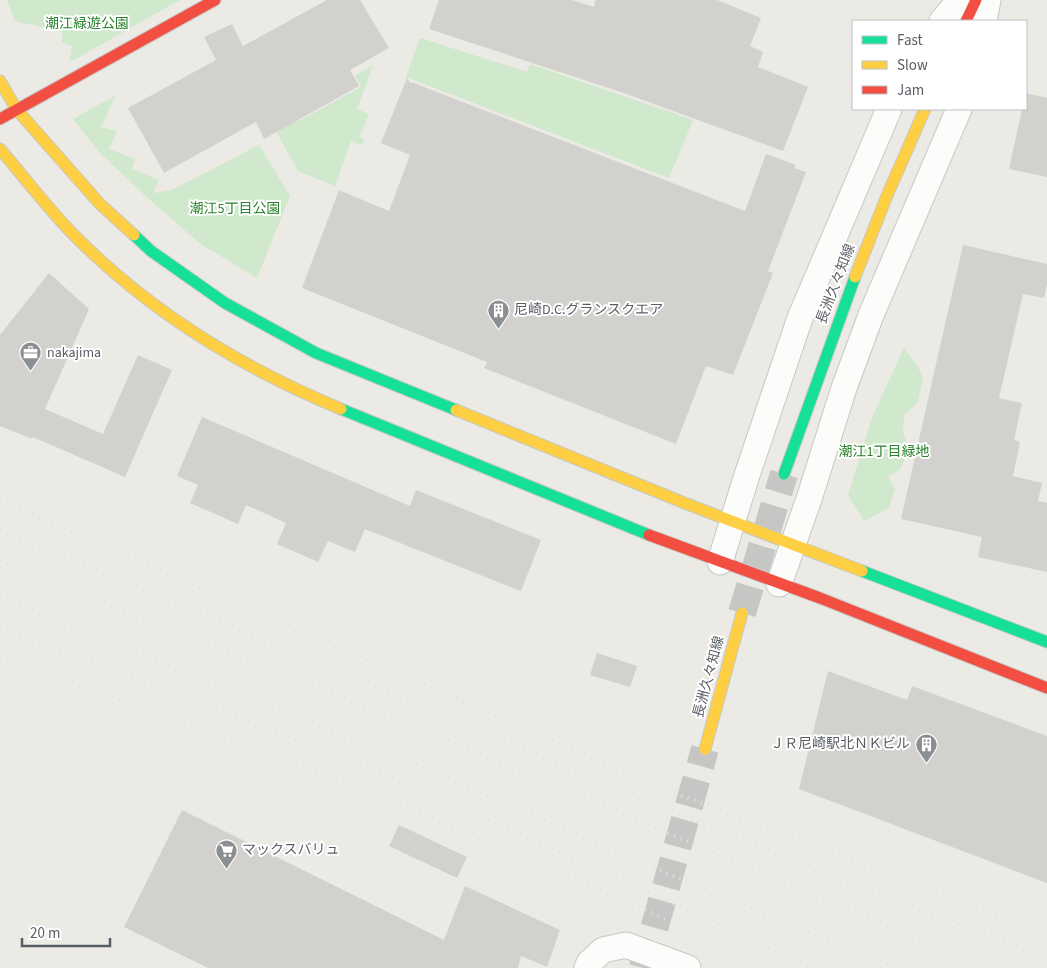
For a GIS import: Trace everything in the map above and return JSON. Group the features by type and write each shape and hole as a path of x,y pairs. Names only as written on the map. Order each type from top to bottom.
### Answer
{"street":[{"path":"0,119 215,0"},
{"path":"943,20 960,0"},
{"path":"966,20 976,0"},
{"path":"984,20 988,0"},
{"path":"0,81 18,110 100,204 151,251 225,303 316,353 792,545 1047,642"},
{"path":"720,562 800,318 889,110"},
{"name":"長洲久々知線","path":"784,474 850,285 925,110"},
{"path":"779,584 844,388 868,324 959,110"},
{"path":"0,150 71,232 125,283 202,339 299,392 672,545 820,598 1047,688"},
{"name":"長洲久々知線","path":"705,749 742,613"},
{"path":"587,968 589,963 603,950 626,945 688,968"}],"green space":[{"name":"潮江緑遊公園","path":"7,0 180,0 70,62 72,46 61,42 63,32 15,21"},
{"path":"420,38 527,72 530,64 693,120 669,178 406,77"},
{"path":"373,65 357,109 369,114 359,137 364,140 362,145 351,141 335,186 298,171 268,117 289,107 299,121 361,87 355,76"},
{"name":"潮江5丁目公園","path":"116,95 101,127 117,131 109,149 135,159 132,169 159,180 153,193 172,190 259,145 290,196 257,278 202,245 153,203 100,153 73,119"},
{"name":"潮江1丁目緑地","path":"904,348 918,367 923,378 918,402 904,415 903,433 909,449 900,470 888,476 895,489 889,508 864,521 848,495 873,415"}],"building":[{"path":"327,0 360,0 389,48 350,70 359,86 264,139 256,122 164,173 128,108 216,60 204,37 232,24 243,46"},
{"path":"439,0 572,0 594,7 595,0 717,0 761,18 750,46 763,52 758,67 808,87 783,151 621,92 429,29"},
{"path":"407,78 411,84 411,82 745,211 766,154 796,165 794,168 806,172 768,271 773,273 733,375 706,366 676,444 484,368 487,362 302,288 339,190 389,211 410,155 381,143"},
{"path":"1027,93 1047,98 1047,177 1009,169 1022,110 1027,110"},
{"path":"963,245 1047,264 1047,285 1044,298 1023,294 999,398 1022,403 1014,440 1020,442 1013,476 1042,483 1038,501 1047,503 1047,572 978,557 982,537 901,519"},
{"path":"49,273 89,309 45,409 103,434 138,355 172,370 125,477 33,437 32,439 0,426 0,335"},
{"path":"202,417 410,506 416,490 541,540 521,591 365,529 355,552 328,541 318,562 277,544 286,523 246,505 238,524 190,503 198,485 177,476"},
{"path":"597,653 637,666 630,687 590,675"},
{"name":"ＪＲ尼崎駅北ＮＫビル","path":"828,671 907,700 912,686 1047,736 1047,883 799,789"},
{"name":"マックスバリュ","path":"182,810 444,940 465,886 560,930 547,967 521,956 518,968 208,968 124,927"},
{"path":"399,825 467,857 457,878 389,846"}],"tunnel":[{"path":"742,613 784,474"},
{"path":"643,968 705,749"}],"railway":[{"path":"0,501 677,794 1047,933"},
{"path":"0,530 836,879 983,933 1047,959"},
{"path":"0,561 426,731 989,968"},
{"path":"0,598 431,771 718,895 897,968"},
{"path":"0,628 172,692 423,790 815,968"},
{"path":"0,657 363,788 652,913 772,968"}],"traffic: fast":[{"path":"134,235 151,251 225,303 316,353 456,410"},
{"path":"784,474 855,277"},
{"path":"341,409 649,535"},
{"path":"862,571 1047,642"}],"traffic: slow":[{"path":"0,81 17,110 100,204 134,235"},
{"path":"855,277 886,198 925,110"},
{"path":"0,149 71,232 131,287 197,334 232,356 304,393 341,409"},
{"path":"456,410 687,504 862,571"},
{"path":"705,749 742,613"}],"traffic: jam":[{"path":"0,119 215,0"},
{"path":"966,20 976,0"},
{"path":"649,535 820,598 1047,688"}],"place":[{"name":"尼崎D.C.グランスクエア","path":"498,329"},
{"name":"nakajima","path":"31,372"},
{"name":"ＪＲ尼崎駅北ＮＫビル","path":"926,763"},
{"name":"マックスバリュ","path":"226,869"}]}
